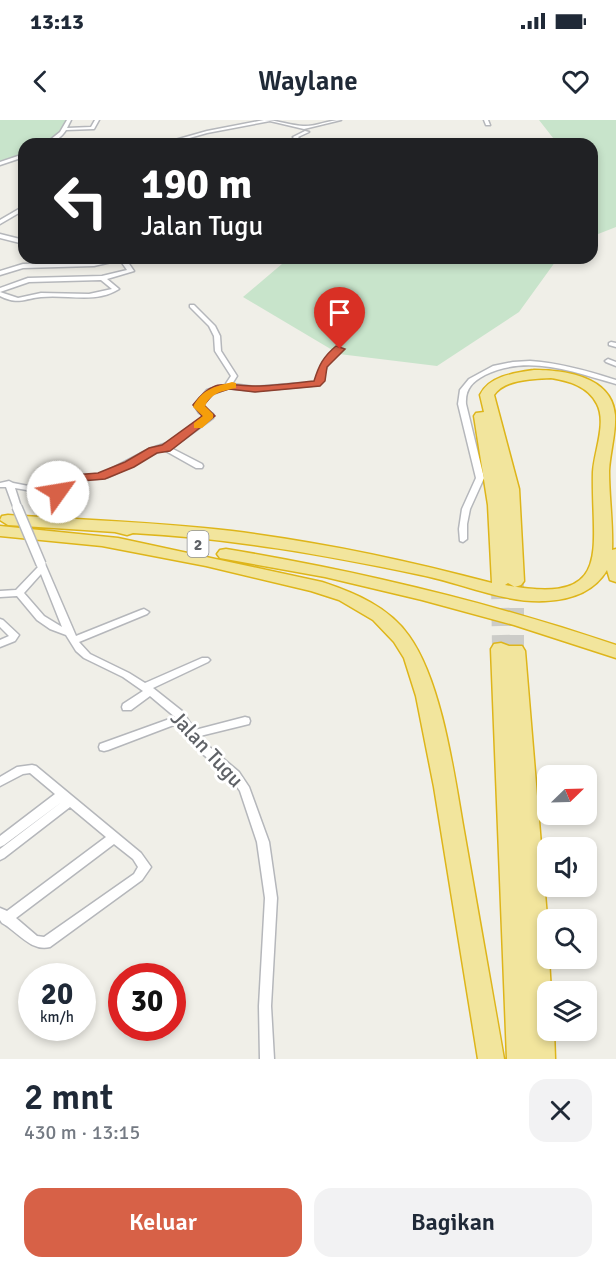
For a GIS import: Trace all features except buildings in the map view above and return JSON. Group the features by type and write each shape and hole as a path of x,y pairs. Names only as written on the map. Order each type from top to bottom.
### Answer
{"highway":[{"path":"425,582 540,595 563,593 579,588 589,581 599,570 604,543 601,462 607,418 605,403 584,383 555,374 525,374 511,377 490,389 487,395 511,489 508,581 478,393 484,383 501,373 541,368 583,376 595,382 616,402"},
{"name":"2","path":"0,520 165,540 425,582 616,642"},
{"name":"2","path":"0,531 111,535"},
{"path":"111,535 276,559 380,616 401,638 414,658 426,696 445,787 491,1059"},
{"path":"616,554 616,576"},
{"name":"2","path":"425,582 512,617 616,652"},
{"path":"520,1059 508,650 536,927 542,1059"}],"street":[{"path":"54,138 65,129 69,120"},
{"path":"65,129 92,128 97,120"},
{"path":"185,138 270,120 305,130 313,136"},
{"path":"296,138 305,130 339,120"},
{"path":"0,164 18,157"},
{"path":"0,222 18,212"},
{"path":"0,236 18,240"},
{"path":"0,273 31,266 76,264"},
{"path":"0,292 28,280 102,278 128,273 130,270 126,264"},
{"path":"24,273 31,266"},
{"path":"11,269 24,273 28,280"},
{"path":"0,292 10,299 21,300 51,295 75,294 90,297 116,289 102,278"},
{"path":"192,306 218,334 218,351 234,376 228,386"},
{"path":"56,468 53,473 59,477 93,477 130,464 154,450 166,448 210,416 199,407 203,397 210,392 228,386 255,389 317,384 320,381 322,367 329,357 340,349"},
{"path":"608,361 616,364"},
{"path":"463,539 469,501 480,478 462,404 462,394 466,385 489,370 524,364 574,369 615,380"},
{"path":"166,448 199,466"},
{"path":"90,467 93,477"},
{"path":"3,486 58,492 69,488 79,477"},
{"name":"Jalan Tugu","path":"3,486 17,507 71,637 87,656 149,689 182,718 193,734 243,785 253,808 263,842 271,898 265,1006 267,1059"},
{"path":"0,594 19,593 41,565"},
{"path":"19,593 41,620 71,637 144,612"},
{"path":"0,644 14,637 13,633 1,626"},
{"path":"127,707 149,689 205,660"},
{"path":"104,747 182,718"},
{"path":"193,734 245,721"},
{"path":"0,782 21,770 32,769 115,837 145,867 143,873 46,944 34,940 3,916 115,837"},
{"path":"0,842 66,798"},
{"path":"0,855 66,798"}],"green space":[{"path":"0,120 66,120 60,132 52,138 18,138 18,155 0,162"},
{"path":"539,120 616,120 616,227 598,234 598,138 553,138"},
{"path":"282,264 554,264 519,312 437,366 339,354 243,297"}],"tunnel":[{"path":"500,581 501,649"},
{"path":"515,581 515,651"}],"slow traffic":[{"path":"198,426 210,416 198,405 203,397 213,390 232,386"}],"route":[{"path":"58,492 69,488 78,478 100,476 130,464 154,450 166,448 177,442 210,416 198,405 210,392 228,386 255,389 319,383 322,367 329,357 340,349"}]}
